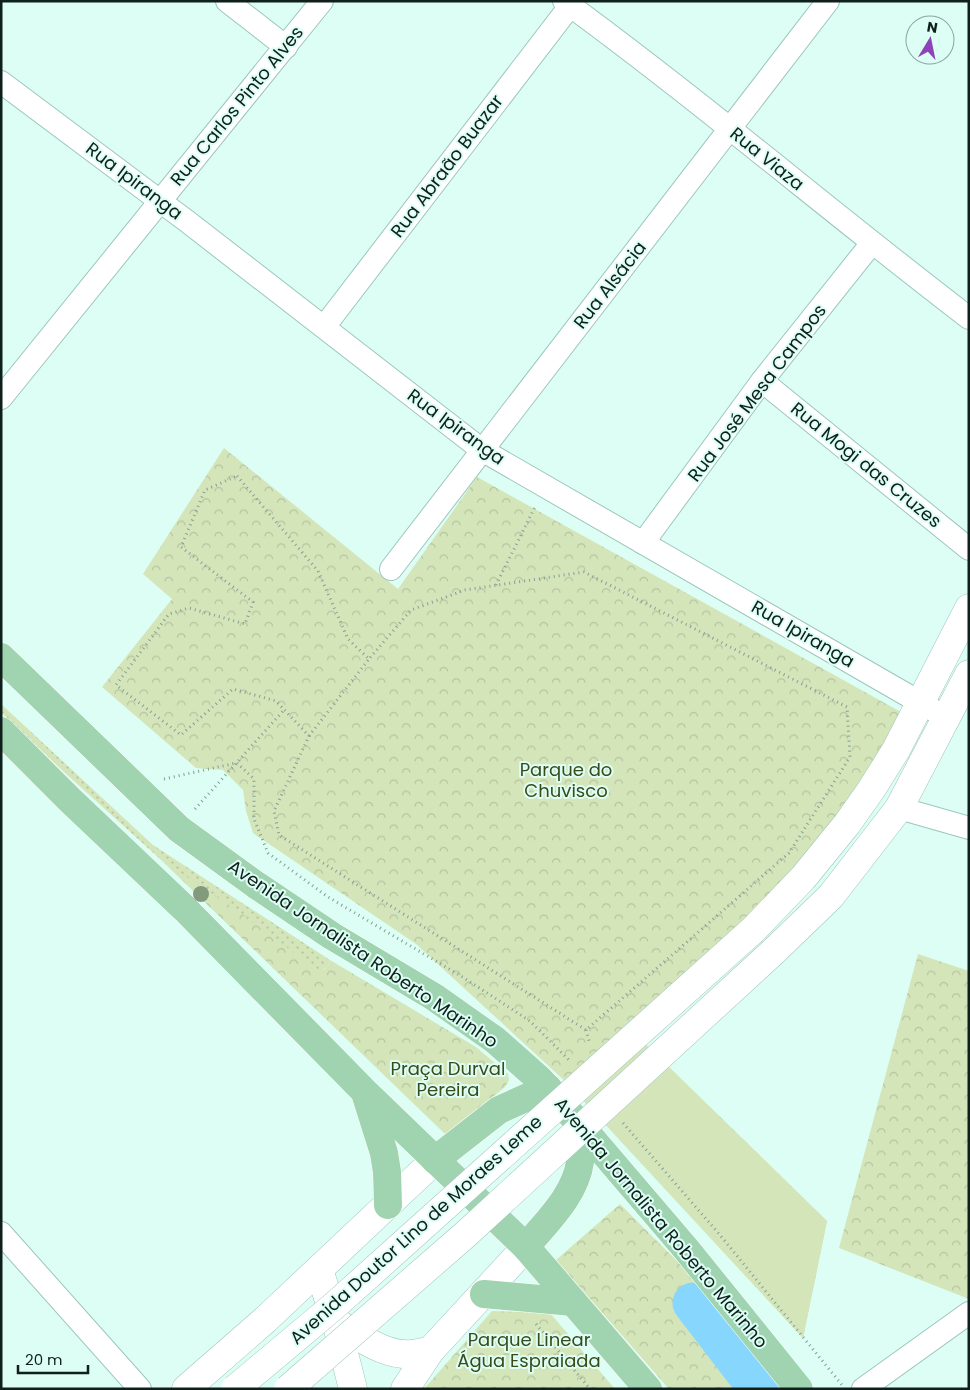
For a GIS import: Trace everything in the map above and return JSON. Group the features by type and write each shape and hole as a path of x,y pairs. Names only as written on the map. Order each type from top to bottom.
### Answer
{"main road":[{"name":"Avenida Jornalista Roberto Marinho","path":"1,656 178,829 317,926 434,997 495,1040 548,1088 686,1249 799,1389"},
{"path":"1,731 184,909 365,1092 526,1247 648,1389"},
{"path":"435,1160 499,1110 548,1088"},
{"path":"365,1092 384,1153 387,1172 388,1205"},
{"path":"526,1247 563,1202 574,1184 580,1162 579,1123"},
{"path":"484,1294 573,1302"}],"street":[{"path":"227,1 286,47"},
{"name":"Rua Carlos Pinto Alves","path":"1,398 322,1"},
{"name":"Rua Alsácia","path":"391,569 828,1"},
{"name":"Rua Viaza","path":"567,4 969,318"},
{"name":"Rua Abraão Buazar","path":"324,327 567,4"},
{"name":"Rua Ipiranga","path":"1,82 160,201 482,450 947,718"},
{"name":"Rua José Mesa Campos","path":"643,543 762,381 872,243"},
{"name":"Rua Mogi das Cruzes","path":"762,381 969,549"},
{"name":"Avenida Doutor Lino de Moraes Leme","path":"235,1389 334,1306 753,930 803,878 847,824 891,758 969,608"},
{"name":"Avenida Doutor Lino de Moraes Leme","path":"288,1389 466,1234 773,952 831,896 899,808 969,674"},
{"path":"899,808 969,828"},
{"name":"Avenida Doutor Lino de Moraes Leme","path":"186,1389 265,1320 435,1160"},
{"path":"1,1233 140,1389"},
{"path":"405,1389 430,1351 526,1247"},
{"path":"319,1270 336,1322 353,1389"},
{"path":"863,1389 969,1312"},
{"path":"336,1322 379,1347 394,1352 405,1354 430,1351"}],"path":[{"path":"309,736 276,701 233,690 181,736 116,684 169,614 189,608 245,624 253,602 181,547 205,490 237,476 318,570 348,639 369,659"},
{"path":"496,586 545,486"},
{"path":"584,572 847,707 850,757 789,853 586,1030 279,836 274,811 309,736 369,659 412,610 465,590 496,586 584,572"},
{"path":"178,829 284,710"},
{"path":"135,786 237,763"},
{"path":"237,763 254,778 254,819 268,853 328,896"},
{"path":"534,1320 590,1389"}],"green space":[{"name":"Parque do Chuvisco","path":"224,448 398,589 477,477 901,712 888,741 799,874 626,1025 827,1221 803,1338 567,1083 416,944 253,833 246,811 243,790 223,770 196,768 102,687 172,599 143,574"},
{"path":"1,704 153,845 330,960 328,966 323,970 317,970 160,859 1,712"},
{"name":"Praça Durval Pereira","path":"160,859 244,915 317,970 324,970 330,960 476,1047 508,1074 509,1080 505,1087 446,1135"},
{"path":"918,954 969,971 969,1299 839,1248"},
{"path":"625,1025 827,1221 803,1338 567,1083"},
{"path":"620,1204 707,1291 683,1314 745,1389 669,1389 556,1260"},
{"name":"Parque Linear Água Espraiada","path":"492,1311 550,1313 615,1389 424,1389"}],"waterway":[{"path":"693,1303 759,1389"}]}
